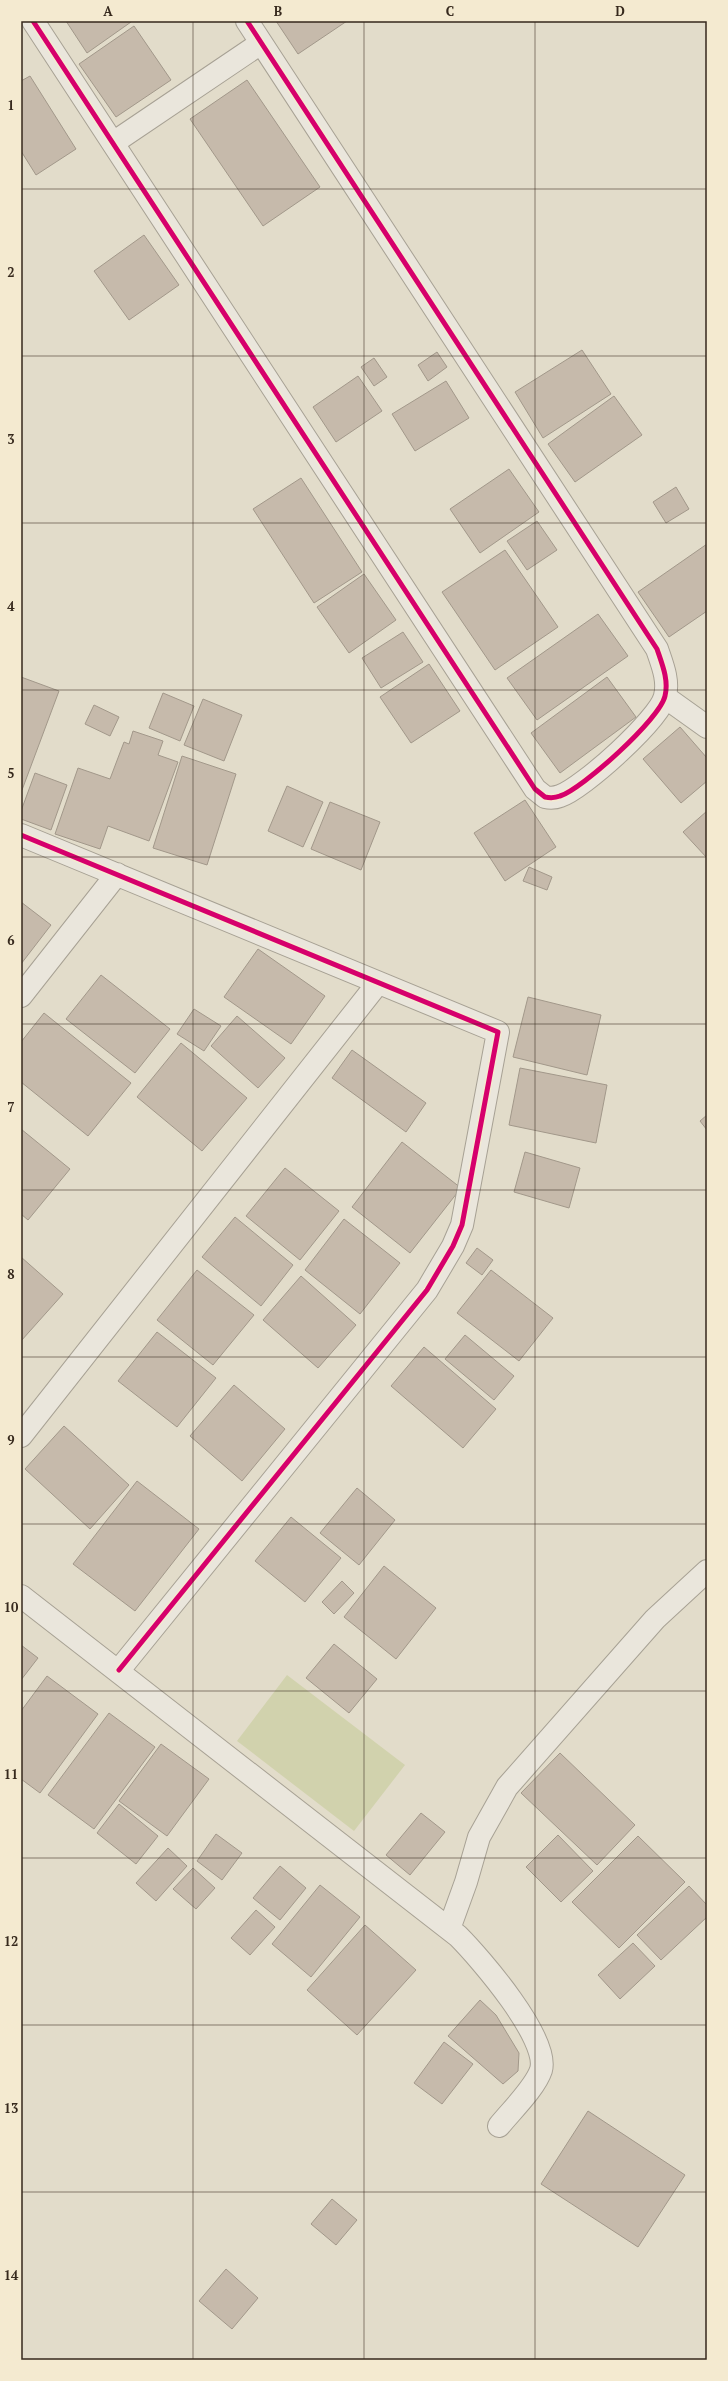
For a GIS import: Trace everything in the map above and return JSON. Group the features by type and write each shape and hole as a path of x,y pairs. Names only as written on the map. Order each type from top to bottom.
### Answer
{"street":[{"path":"33,21 539,794 552,798 561,796 574,788 647,725 659,711 665,697 667,681 657,649 246,21"},
{"path":"113,143 261,43"},
{"path":"665,697 707,727"},
{"path":"21,835 498,1032 462,1225 453,1246 427,1290 119,1670"},
{"path":"21,996 117,874"},
{"path":"21,1436 378,983"},
{"path":"449,1929 466,1882 479,1837 507,1787 655,1619 707,1571"},
{"path":"21,1596 119,1670 449,1929 487,1966 538,2041 541,2070 534,2084 498,2126"}],"green space":[{"path":"287,1675 405,1765 354,1831 237,1741"}],"building":[{"path":"66,21 131,21 131,22 87,53"},
{"path":"276,21 347,21 298,54"},
{"path":"134,26 171,80 116,117 79,64"},
{"path":"30,76 76,149 36,175 21,151 21,81"},
{"path":"247,80 320,187 263,226 190,119"},
{"path":"144,235 179,285 129,320 94,271"},
{"path":"582,350 611,394 543,438 515,392"},
{"path":"437,352 447,367 428,381 418,365"},
{"path":"374,358 387,377 374,386 361,367"},
{"path":"358,376 382,411 336,442 313,407"},
{"path":"446,381 469,418 415,451 392,414"},
{"path":"614,396 642,435 575,482 548,444"},
{"path":"509,469 539,512 480,553 450,509"},
{"path":"301,478 362,572 314,603 253,509"},
{"path":"676,487 689,509 666,523 653,502"},
{"path":"537,521 557,550 527,570 507,541"},
{"path":"707,544 707,611 669,637 638,592"},
{"path":"505,550 558,627 495,670 442,592"},
{"path":"364,574 396,620 349,653 317,607"},
{"path":"598,614 628,656 537,720 507,678"},
{"path":"403,632 423,662 381,688 362,658"},
{"path":"429,664 460,711 411,743 380,697"},
{"path":"21,677 59,691 22,790 21,790"},
{"path":"607,677 636,717 560,773 531,733"},
{"path":"163,693 194,706 180,741 149,728"},
{"path":"203,699 242,715 224,761 184,745"},
{"path":"94,705 119,717 110,736 85,724"},
{"path":"680,727 707,758 707,781 681,803 643,759"},
{"path":"133,731 163,741 158,755 178,762 149,841 108,826 100,849 55,834 78,768 110,779 124,742 129,744"},
{"path":"182,756 236,774 207,865 153,848"},
{"path":"35,773 67,785 51,830 21,819 21,811"},
{"path":"287,786 323,802 303,847 268,831"},
{"path":"525,800 556,847 505,881 474,833"},
{"path":"330,802 380,822 361,870 311,849"},
{"path":"707,811 707,858 683,832"},
{"path":"529,867 552,877 547,890 523,881"},
{"path":"21,902 51,925 21,964"},
{"path":"258,949 325,996 291,1044 224,997"},
{"path":"101,975 170,1029 135,1073 66,1019"},
{"path":"528,997 601,1015 587,1075 513,1057"},
{"path":"194,1009 221,1026 204,1051 177,1034"},
{"path":"44,1013 131,1083 88,1136 21,1082 21,1042"},
{"path":"237,1016 285,1058 258,1088 211,1046"},
{"path":"181,1043 247,1098 202,1151 137,1097"},
{"path":"352,1050 426,1103 406,1132 332,1078"},
{"path":"520,1068 607,1085 596,1143 509,1125"},
{"path":"707,1115 707,1130 700,1121"},
{"path":"21,1129 70,1169 28,1220 21,1214"},
{"path":"402,1142 461,1188 410,1253 352,1207"},
{"path":"525,1152 580,1168 569,1208 514,1192"},
{"path":"285,1168 339,1211 300,1260 246,1216"},
{"path":"235,1217 293,1265 261,1306 202,1257"},
{"path":"344,1219 400,1263 360,1314 305,1270"},
{"path":"477,1248 493,1260 482,1275 466,1263"},
{"path":"21,1257 63,1294 21,1341"},
{"path":"197,1270 254,1315 213,1365 157,1320"},
{"path":"491,1270 553,1318 519,1361 457,1313"},
{"path":"301,1276 356,1325 318,1368 263,1320"},
{"path":"157,1332 216,1378 177,1427 118,1381"},
{"path":"465,1335 514,1376 494,1400 445,1359"},
{"path":"424,1347 496,1409 463,1448 391,1386"},
{"path":"234,1385 285,1429 242,1481 190,1436"},
{"path":"64,1426 129,1485 90,1529 25,1469"},
{"path":"137,1481 199,1529 135,1611 73,1564"},
{"path":"357,1488 395,1520 359,1565 320,1533"},
{"path":"291,1517 341,1558 305,1602 255,1561"},
{"path":"384,1566 436,1608 396,1659 344,1617"},
{"path":"342,1581 354,1593 334,1614 322,1602"},
{"path":"334,1644 377,1679 349,1713 306,1678"},
{"path":"21,1645 38,1658 21,1680"},
{"path":"47,1676 98,1714 40,1793 21,1779 21,1711"},
{"path":"109,1713 155,1747 94,1829 48,1795"},
{"path":"161,1744 209,1779 167,1836 119,1801"},
{"path":"560,1753 635,1825 597,1865 521,1793"},
{"path":"119,1804 158,1836 136,1864 97,1833"},
{"path":"421,1813 445,1832 410,1875 386,1855"},
{"path":"216,1834 242,1853 222,1880 197,1861"},
{"path":"558,1835 593,1871 561,1902 526,1867"},
{"path":"638,1836 685,1882 619,1948 572,1902"},
{"path":"168,1848 187,1866 156,1901 136,1883"},
{"path":"280,1866 306,1888 280,1920 253,1898"},
{"path":"193,1868 215,1888 196,1909 173,1889"},
{"path":"320,1885 360,1917 311,1977 272,1944"},
{"path":"689,1886 707,1905 707,1917 661,1960 637,1935"},
{"path":"256,1910 275,1927 250,1955 231,1938"},
{"path":"365,1925 416,1970 357,2035 307,1990"},
{"path":"633,1943 655,1966 620,1999 598,1975"},
{"path":"480,2000 496,2015 519,2053 518,2071 503,2084 448,2036"},
{"path":"444,2042 473,2064 442,2104 414,2083"},
{"path":"588,2111 685,2175 638,2247 541,2184"},
{"path":"332,2199 357,2220 336,2245 311,2224"},
{"path":"226,2269 258,2298 232,2329 199,2301"}],"cycle path":[{"path":"33,21 535,789 545,797 552,798 560,796 571,791 585,781 619,752 650,720 660,707 665,696 666,684 657,649 247,21"},
{"path":"21,835 498,1032 462,1225 453,1246 427,1290 119,1670"}]}
